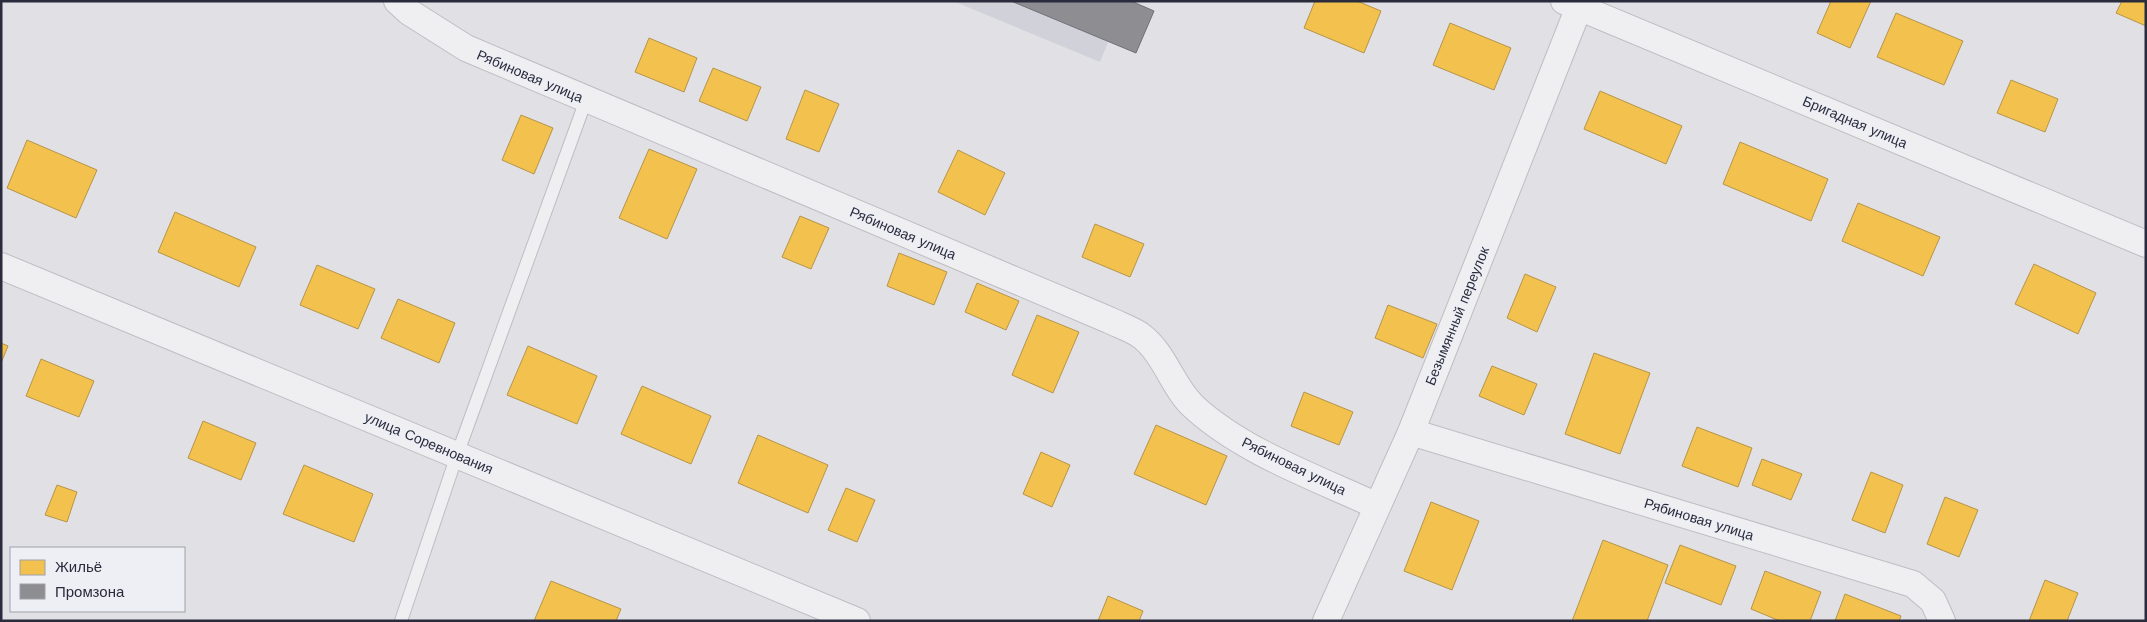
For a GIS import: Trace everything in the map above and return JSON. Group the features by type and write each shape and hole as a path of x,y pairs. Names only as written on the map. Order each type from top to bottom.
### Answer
{"street":[{"name":"Рябиновая улица","path":"397,1 409,12 466,48 1109,320 1140,335 1150,345 1183,395 1194,408 1245,445 1377,506"},
{"name":"Бригадная улица","path":"1571,4 2146,244"},
{"name":"Безымянный переулок","path":"1326,621 1411,432 1571,4"},
{"name":"улица Соревнования","path":"1,266 857,621"},
{"name":"Рябиновая улица","path":"1411,432 1914,584 1933,601 1942,621"}],"lane":[{"path":"401,621 456,455 586,100"}],"shaded area":[{"path":"953,1 1125,1 1100,62"}],"building: Жильё":[{"path":"1315,1 1357,1 1381,11 1364,53 1304,28"},
{"path":"1831,1 1871,1 1850,48 1817,33"},
{"path":"2122,1 2146,1 2146,26 2116,13"},
{"path":"1896,13 1963,41 1944,85 1877,57"},
{"path":"1450,23 1511,48 1494,90 1433,65"},
{"path":"649,38 697,58 684,92 635,72"},
{"path":"713,68 761,87 747,121 699,101"},
{"path":"2011,80 2058,99 2045,132 1997,113"},
{"path":"805,90 839,104 819,152 786,139"},
{"path":"1600,91 1682,126 1666,164 1584,129"},
{"path":"521,115 553,128 534,174 502,160"},
{"path":"27,140 97,170 76,218 7,188"},
{"path":"1740,142 1828,179 1811,221 1723,184"},
{"path":"649,149 697,169 667,239 619,218"},
{"path":"958,150 1005,173 985,215 938,192"},
{"path":"1858,203 1940,237 1923,276 1842,241"},
{"path":"175,212 256,247 239,287 158,252"},
{"path":"800,216 829,228 811,269 782,257"},
{"path":"1095,224 1144,244 1130,277 1082,257"},
{"path":"899,253 947,272 934,305 887,286"},
{"path":"2034,264 2096,293 2078,334 2015,304"},
{"path":"317,265 375,289 358,329 300,305"},
{"path":"1525,274 1556,287 1537,332 1507,318"},
{"path":"977,283 1019,301 1006,330 965,312"},
{"path":"398,299 455,323 439,363 381,338"},
{"path":"1388,305 1437,324 1423,358 1375,338"},
{"path":"1037,315 1079,332 1053,393 1012,375"},
{"path":"1,343 8,346 1,363"},
{"path":"528,346 597,376 577,424 507,395"},
{"path":"1594,353 1650,373 1620,454 1565,434"},
{"path":"41,359 94,381 79,417 26,396"},
{"path":"1492,366 1537,384 1524,415 1479,396"},
{"path":"642,386 711,416 691,464 621,434"},
{"path":"1304,392 1353,412 1339,445 1291,426"},
{"path":"203,421 256,443 241,480 188,458"},
{"path":"1156,425 1227,456 1206,505 1134,474"},
{"path":"1697,427 1752,448 1738,487 1682,466"},
{"path":"758,435 828,465 808,513 738,483"},
{"path":"1041,452 1070,465 1052,507 1023,494"},
{"path":"1762,459 1802,474 1791,500 1752,485"},
{"path":"304,465 373,494 354,542 283,514"},
{"path":"1871,472 1903,485 1885,533 1852,520"},
{"path":"57,485 77,492 67,522 45,515"},
{"path":"846,488 875,500 857,542 828,530"},
{"path":"1945,497 1978,510 1959,557 1927,544"},
{"path":"1431,502 1479,521 1452,590 1404,571"},
{"path":"1603,540 1668,565 1647,621 1572,621"},
{"path":"1680,545 1736,566 1721,605 1665,583"},
{"path":"1765,571 1821,592 1810,621 1780,621 1751,609"},
{"path":"2045,580 2078,593 2067,621 2029,621"},
{"path":"551,581 621,609 616,621 534,621"},
{"path":"1845,594 1901,616 1899,621 1835,621"},
{"path":"1108,596 1143,611 1139,621 1098,621"}],"building: Промзона":[{"path":"1011,1 1131,1 1154,11 1136,53"}]}
